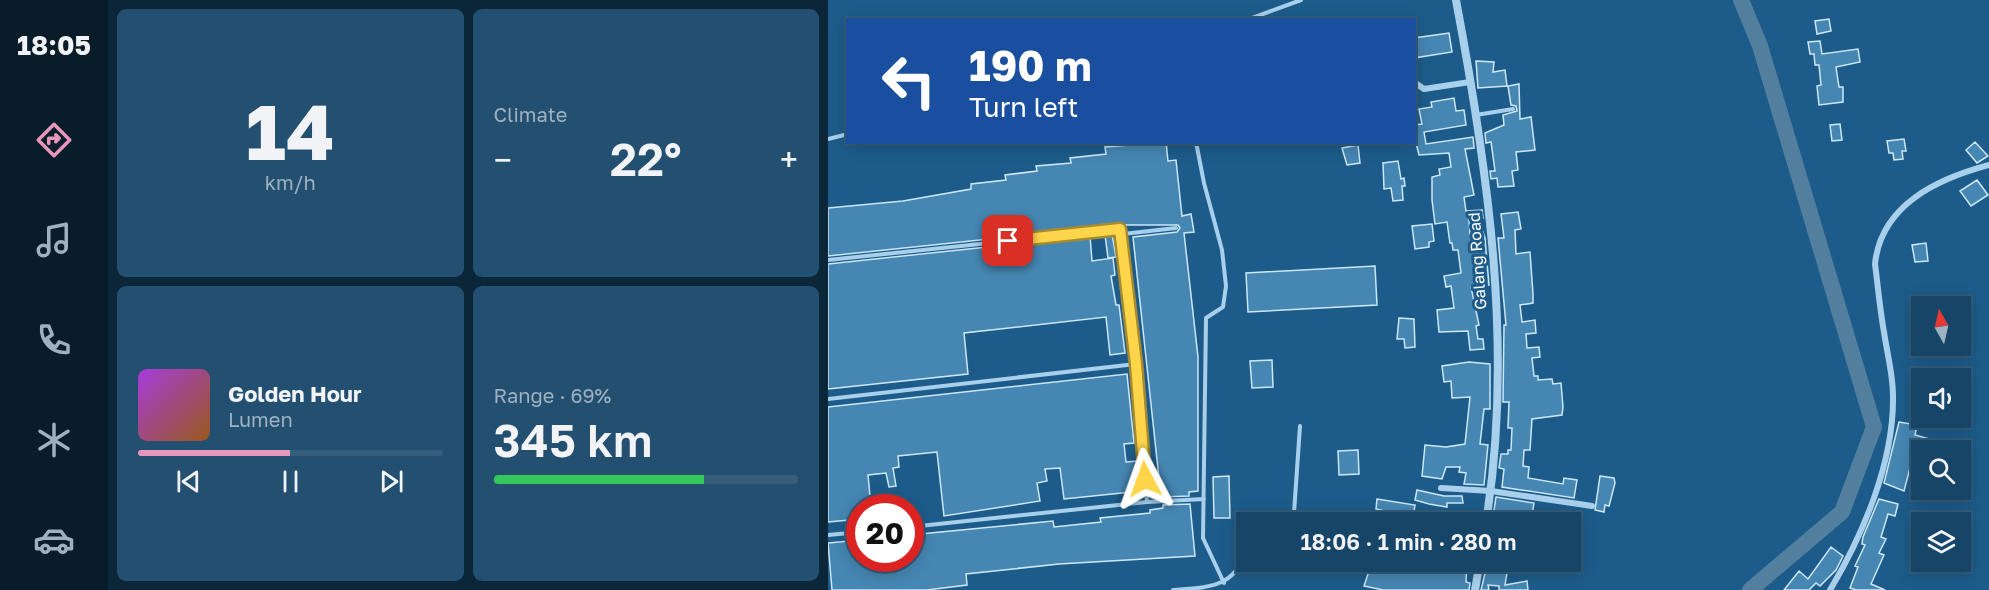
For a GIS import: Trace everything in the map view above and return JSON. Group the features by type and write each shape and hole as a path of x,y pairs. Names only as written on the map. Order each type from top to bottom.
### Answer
{"street":[{"name":"Galang Road","path":"1456,0 1476,115 1489,212 1497,344 1497,438 1488,512"},
{"path":"1416,83 1424,89 1470,82"},
{"path":"1830,590 1854,550 1868,515 1887,448 1890,428 1892,376 1875,264 1876,247 1890,220 1907,202 1955,174 1989,165"},
{"path":"1440,488 1491,491 1592,506"},
{"path":"1475,590 1478,572"}],"lane":[{"path":"1252,18 1301,0"},
{"path":"1476,115 1513,109"},
{"path":"828,139 846,134"},
{"path":"1196,144 1222,250 1226,298 1223,307 1206,318 1203,538 1224,583"},
{"path":"1122,234 1176,228"},
{"path":"828,260 1120,229 1136,364 1146,502"},
{"path":"828,399 1136,364"},
{"path":"1294,512 1300,426"},
{"path":"924,526 1146,502 1204,499"},
{"path":"828,535 846,533"},
{"path":"1173,590 1224,583 1236,570"}],"building":[{"path":"1829,19 1831,31 1817,34 1815,21"},
{"path":"1449,33 1452,52 1416,58 1416,38"},
{"path":"1820,41 1822,54 1858,49 1860,62 1836,67 1839,87 1843,87 1843,102 1819,105 1817,86 1821,85 1819,65 1815,65 1814,54 1810,54 1808,42"},
{"path":"1476,61 1494,62 1493,72 1505,70 1507,86 1478,88"},
{"path":"1519,84 1520,119 1531,117 1535,150 1516,152 1518,170 1512,171 1514,186 1498,187 1497,178 1491,179 1490,171 1495,171 1491,142 1486,143 1485,133 1504,125 1503,115 1517,111 1516,106 1511,105 1508,86"},
{"path":"1454,98 1456,111 1464,110 1466,125 1424,132 1426,144 1473,137 1474,148 1465,149 1474,195 1464,197 1466,211 1482,210 1483,218 1469,220 1470,234 1483,232 1485,238 1489,285 1471,287 1479,325 1476,326 1478,339 1483,339 1484,349 1470,350 1468,331 1439,332 1437,310 1454,308 1451,286 1446,287 1444,276 1461,273 1458,250 1453,250 1452,243 1450,243 1447,222 1435,224 1432,200 1432,177 1440,175 1439,169 1451,167 1449,153 1419,155 1416,143 1416,125 1422,124 1419,109 1432,107 1431,102"},
{"path":"1840,124 1842,140 1832,141 1830,125"},
{"path":"1904,139 1906,151 1902,151 1903,159 1894,160 1893,153 1889,153 1887,141"},
{"path":"1975,142 1988,156 1977,163 1966,150"},
{"path":"1166,144 1168,161 1176,160 1182,216 1191,214 1194,232 1184,233 1198,357 1198,491 1189,492 1189,496 1161,497 1133,237 1177,232 1180,228 1178,225 1121,225 828,256 828,208 903,201 971,189 971,184 1006,180 1005,175 1037,171 1036,166 1071,163 1070,158 1106,154 1105,147"},
{"path":"1358,145 1360,163 1347,165 1342,148"},
{"path":"1398,161 1401,179 1404,178 1405,186 1402,186 1403,200 1393,201 1391,188 1384,189 1383,163"},
{"path":"1977,180 1988,195 1971,206 1960,191"},
{"path":"1518,212 1521,229 1515,230 1516,254 1530,252 1533,294 1533,303 1520,305 1522,322 1535,320 1536,333 1526,334 1527,348 1539,347 1540,357 1532,358 1534,376 1538,376 1538,380 1552,379 1553,384 1561,383 1563,407 1562,415 1532,419 1530,450 1524,450 1523,466 1529,467 1528,478 1563,484 1564,478 1577,480 1574,498 1502,487 1504,469 1499,468 1501,454 1508,454 1508,450 1511,450 1512,428 1508,428 1509,402 1503,402 1504,325 1506,325 1498,238 1504,238 1501,214"},
{"path":"1432,224 1434,241 1429,242 1429,247 1415,249 1412,226"},
{"path":"1112,234 1116,257 1108,258 1105,235"},
{"path":"1090,236 1092,261 1113,258 1115,275 1111,276 1116,305 1119,305 1125,353 1110,355 1106,317 964,333 968,374 828,389 828,264"},
{"path":"1926,243 1928,261 1915,262 1912,245"},
{"path":"1375,266 1377,305 1248,312 1246,273"},
{"path":"1399,318 1414,319 1415,347 1405,348 1404,339 1397,339"},
{"path":"1272,360 1273,387 1252,388 1250,361"},
{"path":"1469,362 1490,364 1490,409 1484,409 1480,444 1488,445 1484,485 1464,484 1466,473 1459,472 1460,467 1446,467 1442,479 1422,476 1425,445 1446,447 1465,444 1470,397 1452,398 1451,381 1444,382 1442,366"},
{"path":"1127,374 1134,443 1124,444 1126,462 1137,461 1141,491 1064,499 1060,468 1045,469 1047,481 1037,483 1040,501 944,516 937,452 898,456 899,467 893,468 896,486 889,487 886,473 868,475 870,494 846,494 846,520 828,522 828,407"},
{"path":"1899,422 1911,424 1911,428 1916,428 1915,435 1933,440 1911,440 1911,464 1904,491 1884,483"},
{"path":"1358,450 1359,474 1339,475 1338,451"},
{"path":"1229,476 1230,518 1214,518 1213,477"},
{"path":"1600,476 1614,478 1615,483 1609,506 1605,505 1604,512 1595,510"},
{"path":"1417,490 1444,496 1462,496 1463,503 1447,503 1447,507 1429,504 1415,500"},
{"path":"1496,497 1534,503 1532,512 1494,512"},
{"path":"1377,499 1415,505 1414,512 1390,512 1376,509"},
{"path":"1879,499 1898,504 1895,516 1888,514 1881,537 1886,539 1879,553 1884,555 1871,584 1885,590 1856,590 1850,588 1858,567 1855,566 1865,545 1862,544 1863,537"},
{"path":"1190,504 1195,556 1059,564 966,574 967,585 927,590 832,590 828,543 846,541 846,572 924,572 924,534 1053,521 1054,527 1101,522 1100,518 1150,513 1150,510 1163,508 1163,505"},
{"path":"1831,547 1843,556 1836,570 1820,586 1816,583 1809,590 1784,590 1799,571 1808,579"},
{"path":"1369,572 1466,572 1466,582 1470,583 1469,590 1383,590 1364,586"},
{"path":"1485,572 1507,572 1505,585 1527,581 1528,590 1499,590 1499,586 1488,585 1489,590 1481,590"}],"waterway":[{"path":"1741,0 1760,46 1874,427 1842,512 1750,590"}],"route":[{"path":"1008,241 1120,229 1123,237 1136,364 1145,479"}]}
